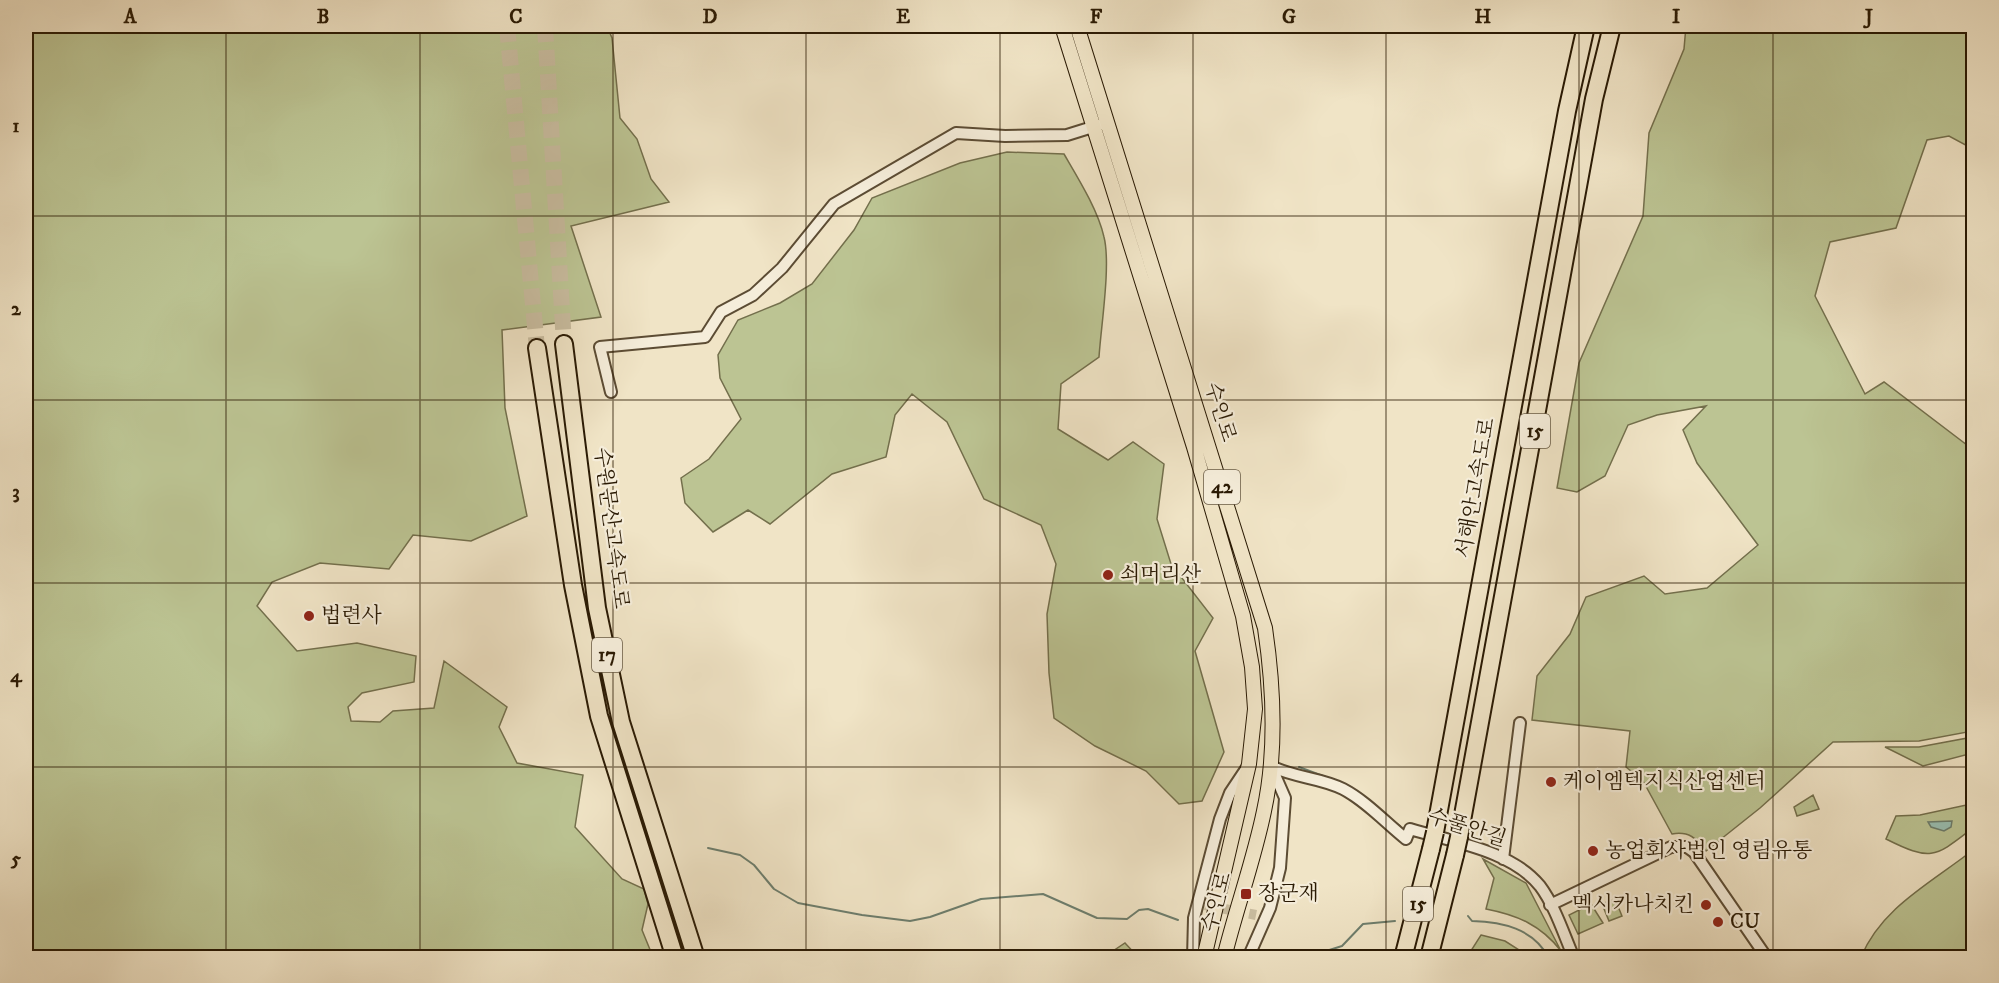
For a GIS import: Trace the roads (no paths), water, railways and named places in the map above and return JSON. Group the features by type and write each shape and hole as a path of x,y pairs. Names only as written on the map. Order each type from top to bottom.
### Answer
{"highway":[{"name":"서해안고속도로","path":"1403,957 1433,841 1562,134 1586,26"},
{"name":"15","path":"1429,957 1459,837 1594,99 1612,26"},
{"name":"수원문산고속도로","path":"564,344 597,608 621,722 696,957"},
{"name":"수원문산고속도로","path":"537,348 573,585 599,716 675,957"}],"main road":[{"name":"수인로","path":"1062,26 1194,447 1243,616 1252,667 1255,709 1249,764 1204,957"},
{"name":"수인로","path":"1077,26 1265,628 1272,671 1271,766 1264,811 1224,957"}],"street":[{"path":"611,392 600,347 705,337 721,312 753,296 782,268 834,204 956,133 1005,136 1067,135 1107,121"},
{"path":"1503,859 1520,723"},
{"path":"1193,957 1194,918 1202,904 1220,819 1230,793 1249,764"},
{"path":"1248,957 1280,868 1285,798 1271,766"},
{"name":"수풀안길","path":"1271,766 1287,774 1312,777 1342,788 1406,839 1410,830 1486,852 1528,874 1540,887 1550,905 1574,957"},
{"path":"1550,905 1671,847 1687,847 1694,852 1767,957"}],"water":[{"path":"1952,821 1951,827 1944,831 1931,827 1928,822"}],"waterway":[{"path":"1299,767 1347,785"},
{"path":"1392,820 1400,826"},
{"path":"708,848 740,855 754,865 774,889 798,903 862,915 910,921 930,917 981,899 1043,894 1097,918 1127,919 1139,910 1148,909 1178,920"},
{"path":"1468,916 1472,921 1505,925 1526,933 1549,958"},
{"path":"1304,958 1342,946 1363,924 1395,921"}],"tunnel":[{"path":"507,26 537,348"},
{"path":"545,26 564,344"},
{"path":"1205,905 1256,915"}],"place":[{"name":"쇠머리산","path":"1108,575"},
{"name":"법련사","path":"309,616"},
{"name":"케이엠텍지식산업센터","path":"1551,782"},
{"name":"농업회사법인 영림유통","path":"1593,851"},
{"name":"장군재","path":"1246,894"},
{"name":"멕시카나치킨","path":"1706,905"},
{"name":"CU","path":"1718,922"}]}
